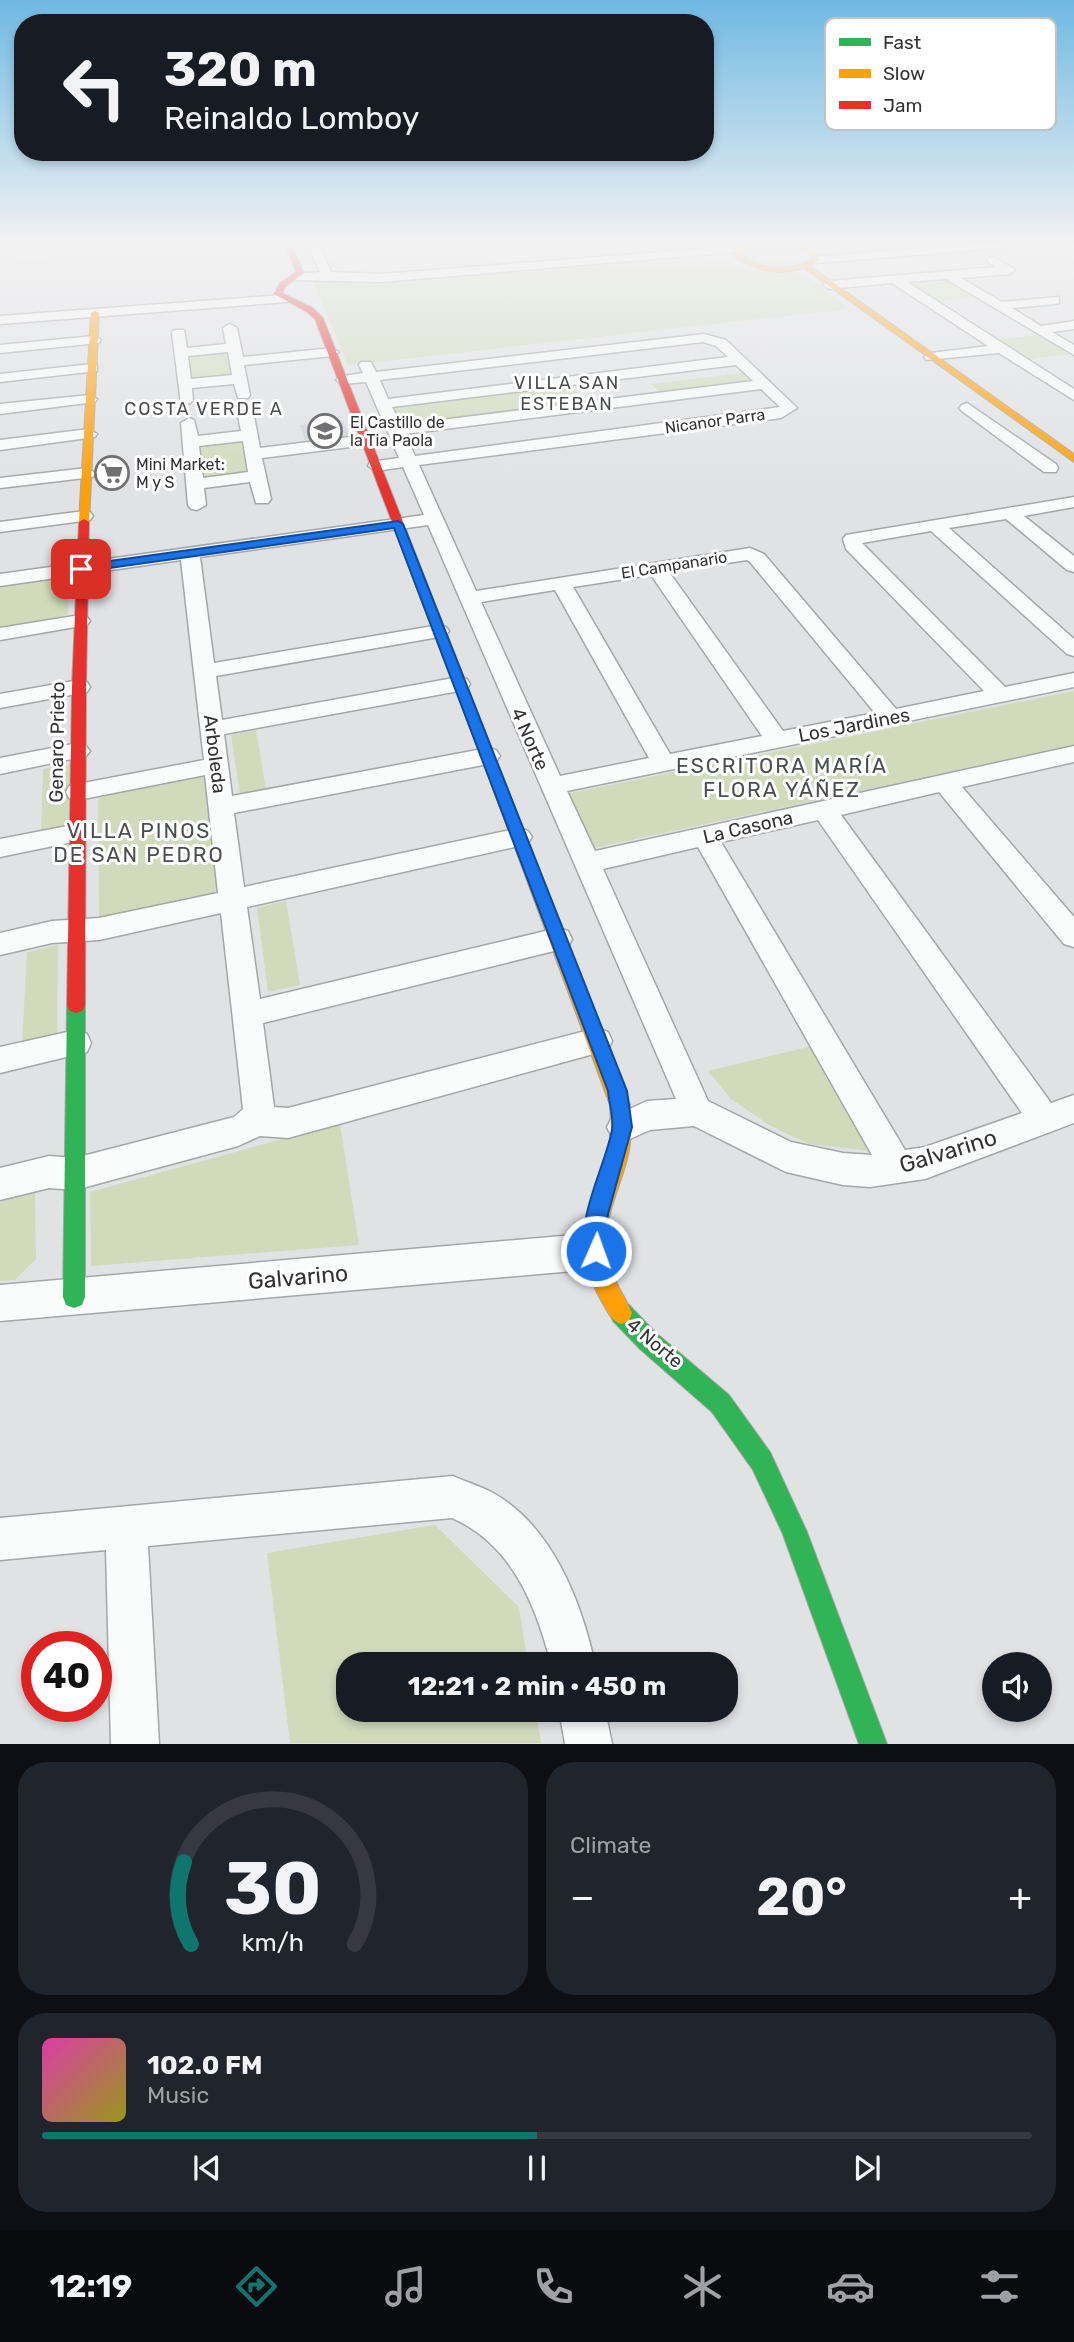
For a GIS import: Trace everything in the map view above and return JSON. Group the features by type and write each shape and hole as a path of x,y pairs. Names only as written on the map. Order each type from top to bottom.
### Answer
{"street":[{"name":"Genaro Prieto","path":"74,1297 81,569 95,325"},
{"name":"4 Norte","path":"321,325 617,1091 623,1127 594,1233 596,1251 610,1297 641,1335 709,1391 733,1418 766,1471 799,1545 873,1744"},
{"path":"886,325 1074,458"},
{"path":"965,325 1074,396"},
{"path":"1031,325 1065,356"},
{"path":"1039,330 1071,325"},
{"path":"230,328 243,395"},
{"path":"179,333 186,401"},
{"name":"Nicanor Parra","path":"343,380 368,371 563,355 704,338 719,341 788,405 789,410 376,466"},
{"path":"0,349 94,340"},
{"path":"181,353 234,347"},
{"path":"931,357 1001,349"},
{"path":"237,362 332,352"},
{"path":"563,355 626,433"},
{"path":"1023,363 1065,356"},
{"path":"383,404 740,360"},
{"path":"0,378 92,368"},
{"name":"4 Norte","path":"368,371 697,1111"},
{"path":"184,384 240,379"},
{"path":"394,430 765,384"},
{"path":"0,409 90,400"},
{"path":"967,408 1066,480"},
{"path":"246,416 262,499"},
{"path":"189,423 197,505"},
{"path":"0,445 89,434"},
{"path":"191,442 250,435"},
{"path":"254,454 366,440"},
{"path":"1050,468 1074,464"},
{"path":"0,483 86,473"},
{"path":"195,484 258,476"},
{"path":"1000,695 852,543 852,539 1074,502"},
{"path":"1009,512 1074,566"},
{"path":"0,527 84,516"},
{"path":"0,580 433,519"},
{"path":"934,524 1074,650"},
{"name":"Arboleda","path":"190,554 260,1105 255,1121"},
{"name":"El Campanario","path":"468,598 740,554 754,556 891,717"},
{"path":"656,568 777,740"},
{"path":"561,583 663,763"},
{"path":"0,634 80,621"},
{"path":"205,671 439,631"},
{"name":"Los Jardines","path":"551,786 1074,680"},
{"path":"212,729 460,684"},
{"path":"0,701 79,687"},
{"path":"0,766 78,751"},
{"path":"222,807 488,756"},
{"path":"1065,756 1074,776"},
{"name":"La Casona","path":"585,863 1065,756"},
{"path":"78,792 217,765"},
{"path":"945,783 1074,936"},
{"path":"824,809 1059,1115"},
{"path":"0,848 78,833"},
{"path":"705,836 898,1169"},
{"path":"0,944 52,932 99,929 519,837"},
{"path":"248,1014 558,939"},
{"path":"0,1184 49,1172 75,1174 238,1131 255,1121 288,1123 597,1041"},
{"path":"0,1060 76,1043"},
{"path":"623,1127 647,1116 697,1111"},
{"name":"Galvarino","path":"697,1111 786,1157 870,1171 925,1163 1059,1115"},
{"name":"Galvarino","path":"0,1303 596,1251"},
{"path":"0,1539 453,1497 488,1512 530,1557 549,1588 560,1614 570,1652"},
{"path":"126,1527 135,1744"},
{"path":"584,1722 589,1744"}],"shaded area":[{"name":"El Castillo de la Tia Paola","path":"343,420 350,438 306,443 300,425"}],"green space":[{"path":"331,325 702,325 348,365"},
{"path":"1039,335 1070,354 1024,360 994,340"},
{"path":"230,351 233,376 189,380 187,355"},
{"path":"743,373 753,382 662,395 652,384"},
{"path":"571,384 585,403 401,427 391,407"},
{"path":"243,438 250,473 200,479 197,445"},
{"path":"69,575 68,614 48,621 0,628 0,583"},
{"path":"1074,691 1074,745 589,849 566,794"},
{"path":"256,730 266,790 240,795 231,735"},
{"path":"70,764 69,828 41,834 43,769"},
{"path":"204,776 217,888 211,898 110,918 99,916 98,799 104,794"},
{"path":"286,901 300,985 268,992 257,908"},
{"path":"58,945 57,1035 22,1044 27,952"},
{"path":"816,1045 880,1152 809,1144 769,1125 731,1099 708,1071"},
{"path":"340,1123 359,1245 91,1266 90,1192"},
{"path":"35,1192 36,1259 15,1280 0,1281 0,1201"},
{"path":"435,1525 519,1607 526,1652 336,1652 336,1722 538,1722 541,1743 290,1743 267,1553"}],"traffic: fast":[{"path":"74,1297 76,1006"},
{"path":"621,1313 648,1341 721,1403 761,1461 794,1532 873,1744"}],"traffic: slow":[{"path":"84,522 94,325"},
{"path":"888,325 1074,459"},
{"path":"497,780 620,1105 622,1132 602,1206 597,1230 596,1256 603,1283 621,1313"}],"traffic: jam":[{"path":"322,325 497,780"},
{"path":"76,1006 79,687 84,522"}],"place":[{"name":"El Castillo de la Tia Paola","path":"325,431"},
{"name":"Mini Market: M y S","path":"112,473"}],"district":[{"name":"VILLA SAN ESTEBAN","path":"567,393"},
{"name":"COSTA VERDE A","path":"204,409"},
{"name":"ESCRITORA MARÍA FLORA YÁÑEZ","path":"782,777"},
{"name":"VILLA PINOS DE SAN PEDRO","path":"139,842"}],"route":[{"path":"81,569 398,524 617,1091 623,1127 598,1214 594,1233 596,1251"}]}
